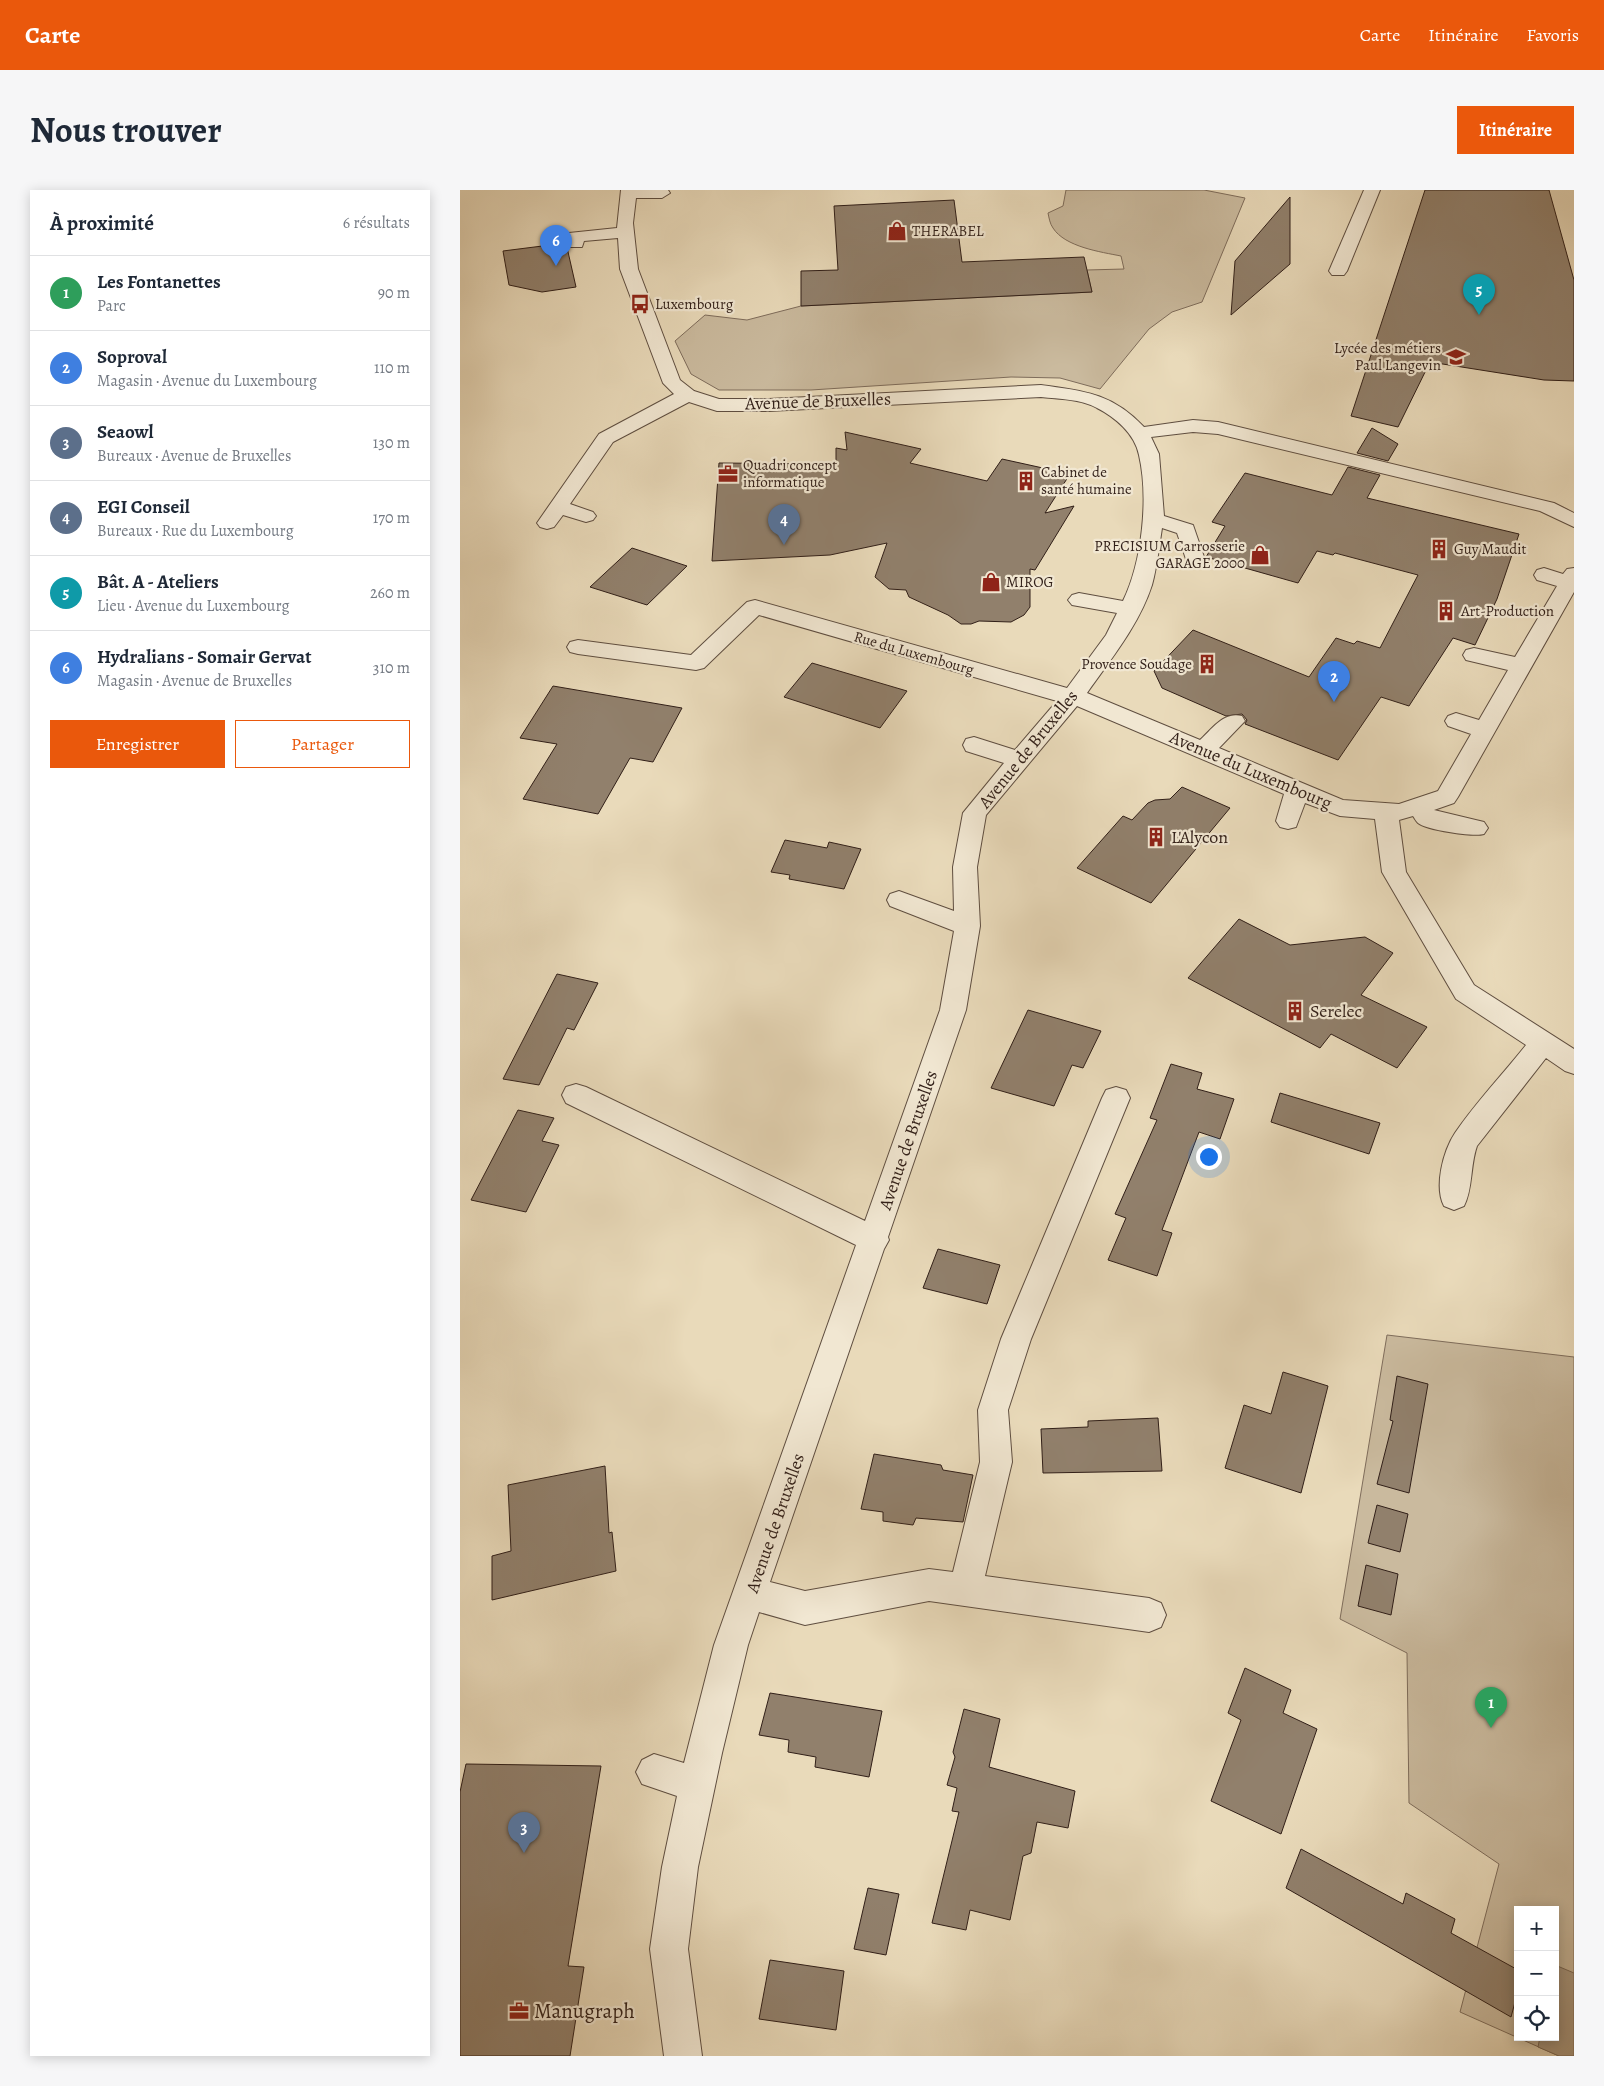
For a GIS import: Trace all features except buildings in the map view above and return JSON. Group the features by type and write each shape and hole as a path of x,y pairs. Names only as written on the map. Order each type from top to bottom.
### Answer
{"street":[{"path":"1338,271 1372,190"},
{"path":"629,192 662,193"},
{"name":"Avenue de Bruxelles","path":"629,192 626,232 629,269 640,304 672,383 687,395 716,405 934,405 1002,400 1041,391 1074,395 1103,403 1126,418 1140,433 1149,454 1154,519 1141,548 1141,585 1116,637 1073,696 975,813 965,867 967,926 953,1010 875,1240 731,1645 697,1784 680,1867 669,1948 683,2056"},
{"path":"576,243 574,237 626,232"},
{"path":"547,523 557,506 609,447 606,438 687,395"},
{"path":"1140,433 1193,426 1218,428 1330,463 1402,463 1431,486 1547,507 1574,521"},
{"path":"557,506 586,516"},
{"path":"1154,519 1186,529 1194,557"},
{"path":"1544,575 1572,578"},
{"name":"Avenue du Luxembourg","path":"1073,696 1134,731 1204,750 1297,788 1340,808 1400,812 1446,797 1572,578"},
{"path":"1079,600 1130,608"},
{"path":"743,644 755,607"},
{"path":"578,647 696,664 755,607"},
{"name":"Rue du Luxembourg","path":"755,607 969,663 1054,693 1073,696"},
{"path":"1474,655 1521,666"},
{"path":"1204,750 1234,721"},
{"path":"1456,721 1485,730"},
{"path":"974,745 1019,759"},
{"path":"1288,821 1297,788"},
{"path":"1418,806 1427,818 1476,828"},
{"path":"1386,812 1394,872 1465,992 1574,1063"},
{"path":"899,900 967,926"},
{"path":"1454,1198 1457,1163 1465,1141 1543,1043"},
{"path":"576,1095 875,1240"},
{"path":"965,1591 996,1462 993,1410 1016,1339 1116,1098"},
{"path":"750,1593 805,1608 929,1585 1150,1616"},
{"path":"654,1772 697,1784"}],"shaded area":[{"path":"1066,190 1204,190 1245,198 1202,302 1172,312 1149,329 1100,389 1060,378 1011,377 811,390 719,390 691,374 675,341 705,315 747,320 801,306 1092,292 1087,270 1124,269 1121,256 1084,248 1066,240 1053,228 1048,213 1063,206"},
{"path":"1387,1335 1574,1357 1574,2056 1559,2056 1525,2041 1559,2041 1559,1906 1514,1906 1514,2036 1460,2012 1499,1864 1409,1803 1407,1653 1340,1619"},
{"path":"1559,1967 1574,1973 1574,2056 1559,2056 1538,2047 1539,2041 1559,2041"}],"place":[{"name":"THERABEL","path":"897,231"},
{"name":"Hydralians - Somair Gervat","path":"556,266"},
{"name":"Luxembourg","path":"640,304"},
{"name":"Bât. A - Ateliers","path":"1479,315"},
{"name":"Lycée des métiers Paul Langevin","path":"1456,357"},
{"name":"Quadri concept informatique","path":"728,474"},
{"name":"Cabinet de santé humaine","path":"1026,481"},
{"name":"EGI Conseil","path":"784,545"},
{"name":"Guy Maudit","path":"1439,549"},
{"name":"PRECISIUM Carrosserie GARAGE 2000","path":"1260,555"},
{"name":"MIROG","path":"991,582"},
{"name":"Art-Production","path":"1446,611"},
{"name":"Provence Soudage","path":"1207,664"},
{"name":"Soproval","path":"1334,702"},
{"name":"L'Alycon","path":"1156,837"},
{"name":"Serelec","path":"1295,1011"},
{"name":"Les Fontanettes","path":"1491,1728"},
{"name":"Seaowl","path":"524,1853"},
{"name":"Manugraph","path":"519,2011"}]}
